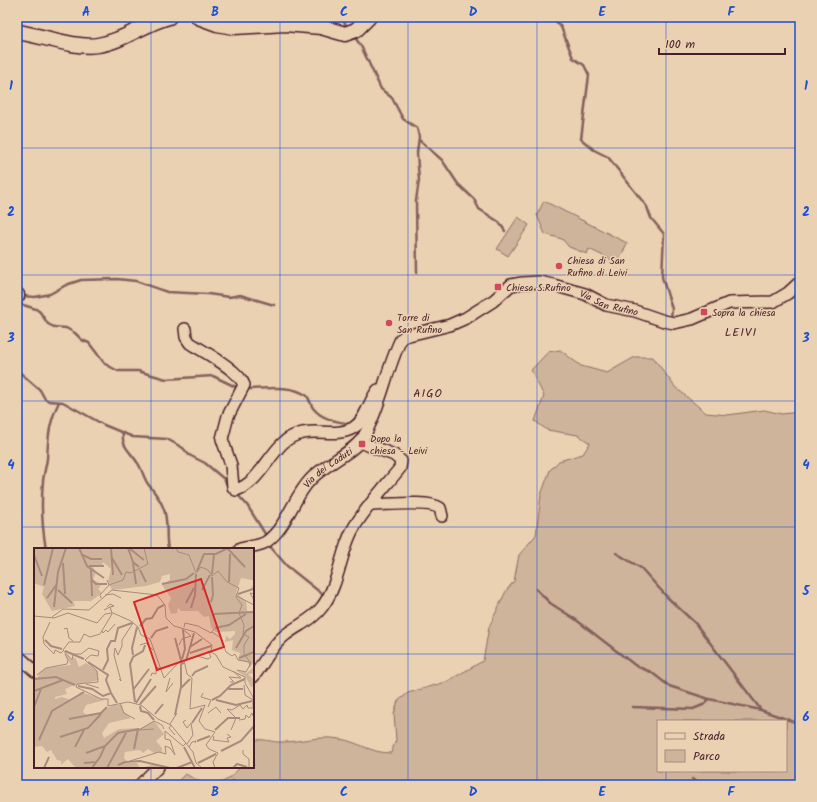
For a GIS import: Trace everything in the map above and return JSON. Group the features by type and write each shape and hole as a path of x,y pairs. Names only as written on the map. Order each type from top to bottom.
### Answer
{"main road":[{"path":"17,32 78,44 98,46 169,17"},
{"path":"198,17 217,24 232,26 285,24 321,27 345,34 356,30 369,17"}],"street":[{"path":"232,26 245,17"},
{"name":"Via San Rufino","path":"400,343 405,336 450,324 466,318 493,301 511,285 522,283 539,282 553,285 585,294 606,305 635,310 664,322 674,323 692,320 729,302 773,302 788,293 800,282"},
{"path":"185,329 186,337 190,343 243,380 244,386 228,416 222,439 231,465 233,487 236,490 249,484 283,443 293,436 307,432 343,431 354,428 360,422 376,392 380,388 384,388"},
{"name":"Via dei Caduti","path":"244,548 265,542 275,534 309,481 321,469 360,442 373,417 400,343"},
{"path":"254,676 279,641 284,636 304,624 323,606 329,596 352,531 400,468 402,461 394,455 360,442"},
{"path":"371,505 435,504 440,508 442,516"},
{"path":"17,655 34,670"},
{"path":"140,785 157,768"}],"green space":[{"path":"544,201 627,243 618,263 589,249 587,254 569,247 562,239 545,234 537,215"},
{"path":"518,217 529,225 508,256 497,249"},
{"path":"560,350 581,366 607,373 635,357 653,357 675,387 706,413 728,415 764,410 782,414 800,412 800,785 174,785 185,774 204,783 214,784 223,782 231,777 239,768 254,768 254,740 286,742 316,738 332,738 347,740 377,751 391,753 396,740 394,714 398,701 408,693 446,682 483,661 489,627 506,591 514,581 519,555 536,535 541,495 550,470 559,461 583,454 590,443 578,435 547,430 535,421 544,396 531,370 548,352"}],"waterway":[{"path":"341,17 347,27"},
{"path":"552,17 561,27 573,58 584,65 589,75 581,139 594,150 608,157 647,207 651,218 664,234 662,277 672,309 671,318"},
{"path":"354,36 361,46 381,89 392,98 403,119 417,128 419,137 417,153 419,180 416,201 417,273"},
{"path":"419,140 442,160 458,184 474,199 479,209 499,222 505,231"},
{"path":"22,296 35,297 50,294 66,285 81,280 117,279 136,281 167,292 208,294 229,297 240,295 274,305"},
{"path":"17,303 36,309 40,312 48,324 54,327 66,328 75,333 82,340 89,343 105,364 118,371 138,371 166,379 213,376 238,388"},
{"path":"17,370 40,390 45,399 49,401 63,402 104,425 133,437 167,439 183,448 189,455 205,463 224,479 229,489"},
{"path":"245,389 292,389 306,395 313,408 326,418 352,424"},
{"path":"46,548 42,515 43,481 50,430 53,416 59,402"},
{"path":"123,433 125,446 139,464 146,481 158,497 165,512 168,548"},
{"path":"237,494 247,505 267,537"},
{"path":"268,544 287,566 326,597"},
{"path":"616,553 641,568 667,597 695,623 761,710"},
{"path":"536,589 550,603 575,619 636,666 651,672 669,686 709,699 761,710 800,724"},
{"path":"632,707 693,709 703,705 709,699"},
{"path":"692,779 701,785"},
{"path":"231,785 233,781"}],"place":[{"name":"Chiesa di San Rufino di Leivi","path":"559,266"},
{"name":"Chiesa S.Rufino","path":"498,287"},
{"name":"Sopra la chiesa","path":"704,312"},
{"name":"Torre di San Rufino","path":"389,323"},
{"name":"Dopo la chiesa - Leivi","path":"362,444"}],"district":[{"name":"LEIVI","path":"741,332"},
{"name":"AIGO","path":"428,393"}]}
